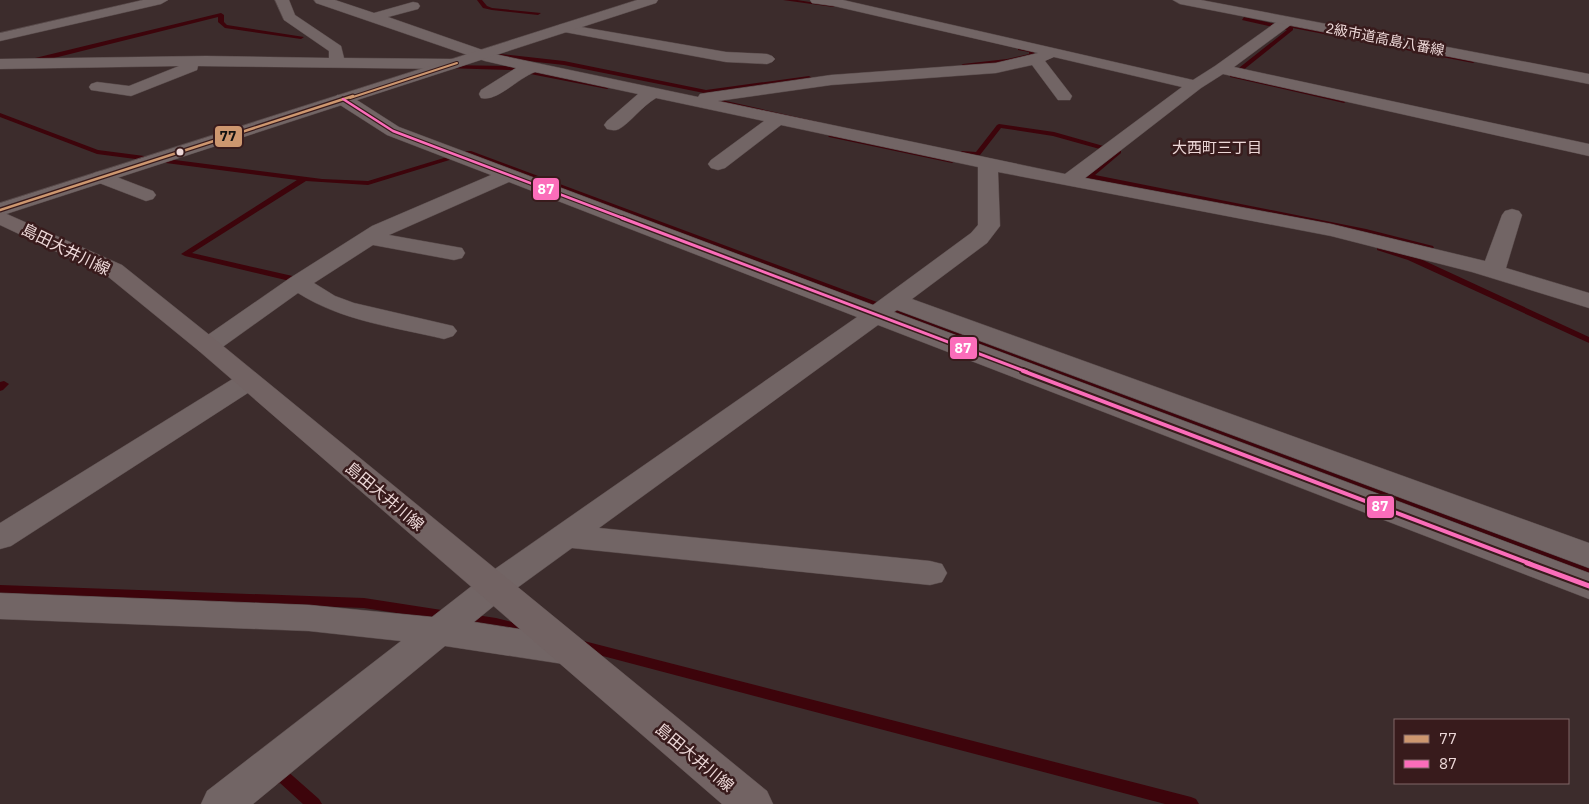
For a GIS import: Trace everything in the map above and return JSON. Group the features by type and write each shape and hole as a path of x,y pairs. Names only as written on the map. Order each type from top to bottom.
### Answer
{"main road":[{"name":"島田大井川線","path":"0,217 114,270 208,346 752,804"}],"street":[{"path":"0,37 161,0"},
{"path":"282,0 289,17 336,49 337,62"},
{"path":"374,16 413,6 392,0"},
{"path":"817,0 834,2 1195,85"},
{"name":"2級市道高島八番線","path":"1180,0 1589,79"},
{"path":"328,1 490,58 1069,181 1331,230 1493,271 1589,301"},
{"path":"0,210 644,1"},
{"path":"1069,181 1195,85 1221,69 1287,21"},
{"path":"564,28 726,57 767,59"},
{"path":"692,100 795,84 996,68 1036,60 1053,52"},
{"path":"1036,60 1064,96"},
{"path":"97,87 130,91 206,61"},
{"path":"0,64 206,61 452,64"},
{"path":"487,94 520,72 533,68"},
{"path":"1221,69 1446,126 1589,150"},
{"path":"613,125 639,101 653,93"},
{"path":"343,99 393,131 508,176 1589,556"},
{"path":"718,164 778,119"},
{"path":"222,804 494,587 885,308 979,238 989,226 988,164"},
{"path":"208,346 298,282 380,231 508,176"},
{"path":"101,177 146,195"},
{"path":"1493,271 1512,214"},
{"path":"370,238 454,253"},
{"path":"298,282 327,301 347,309 444,331"},
{"path":"885,308 1589,586"},
{"path":"0,538 248,381"},
{"path":"566,536 930,573"},
{"path":"0,606 310,618 439,631 570,651"}],"waterway":[{"path":"479,0 485,7 492,9 538,13"},
{"path":"785,0 833,6"},
{"path":"34,59 42,59 221,15 221,22 225,26 301,37"},
{"path":"1244,19 1286,28"},
{"path":"1286,28 1290,26 1473,61"},
{"path":"1286,28 1291,29 1232,76 1344,101"},
{"path":"963,66 1007,61 1032,55 1032,51 1020,49"},
{"path":"492,59 501,56 564,63 706,92"},
{"path":"446,67 510,68 607,87"},
{"path":"706,92 809,78"},
{"path":"706,92 724,102 816,122"},
{"path":"0,115 97,152 322,181 368,183 469,152 1589,572"},
{"path":"962,153 978,154 999,126 1054,134 1119,152 1089,176 1366,231 1430,248"},
{"path":"831,136 952,161"},
{"path":"294,279 185,254 304,179"},
{"path":"1380,248 1411,258 1589,340"},
{"path":"0,388 4,384"},
{"path":"0,590 364,603 448,616"},
{"path":"463,618 496,623 532,632"},
{"path":"580,645 1191,804"},
{"path":"275,778 280,774 314,804"}],"transit line":[{"name":"77","path":"0,210 457,63"},
{"name":"87","path":"343,99 393,131 1589,586"}],"district":[{"name":"大西町三丁目","path":"1217,148"}]}
